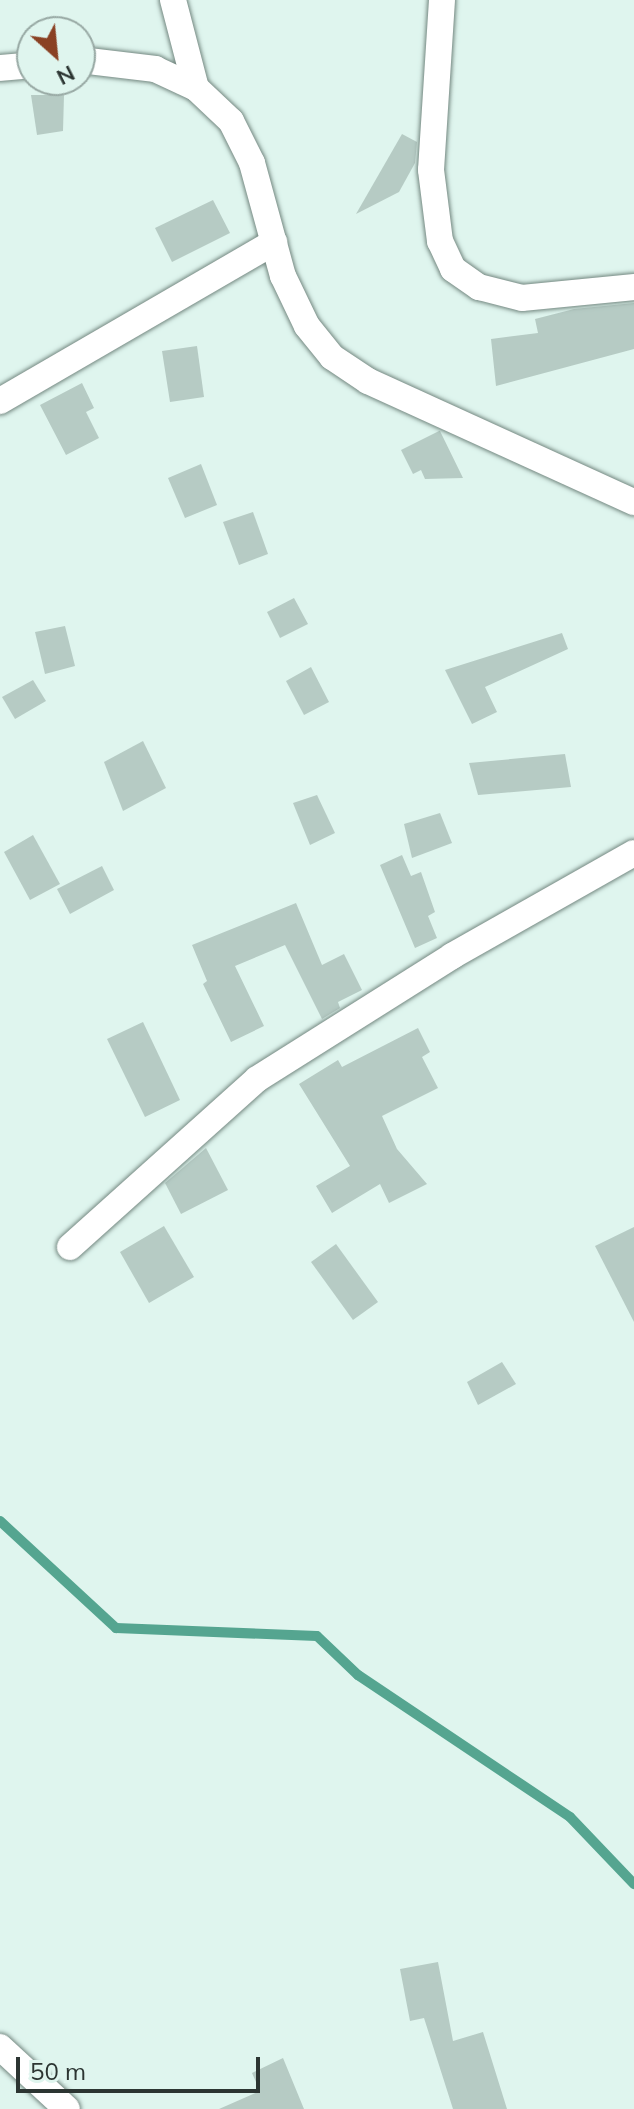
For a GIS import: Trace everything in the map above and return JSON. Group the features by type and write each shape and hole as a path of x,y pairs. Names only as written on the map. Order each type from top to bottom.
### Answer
{"street":[{"path":"173,0 196,88"},
{"path":"442,0 431,170 440,241 453,269 479,287 522,298 634,287"},
{"path":"96,62 155,69 196,88 231,121 252,163 274,242 307,326 332,357 368,381 634,502"},
{"path":"0,401 274,242"},
{"path":"70,1247 257,1079 452,956 634,853"},
{"path":"0,2047 67,2109"}],"building":[{"path":"31,96 64,96 63,131 37,135"},
{"path":"402,134 417,142 415,163 399,192 356,214"},
{"path":"213,200 230,233 172,262 155,228"},
{"path":"634,303 634,349 496,386 491,339 538,333 535,319 574,309"},
{"path":"197,346 204,397 170,402 162,351"},
{"path":"82,383 94,408 86,412 99,438 66,455 40,405"},
{"path":"440,431 463,478 425,479 421,470 413,474 401,450"},
{"path":"201,464 217,505 185,518 168,478"},
{"path":"253,512 268,554 239,565 223,522"},
{"path":"294,598 308,624 280,638 267,612"},
{"path":"65,626 75,666 45,674 35,632"},
{"path":"562,633 568,649 485,687 497,712 472,724 445,670"},
{"path":"311,667 329,702 304,715 286,681"},
{"path":"33,680 46,701 15,719 2,697"},
{"path":"143,741 166,788 123,811 104,762"},
{"path":"565,754 571,787 478,795 469,763"},
{"path":"317,795 335,833 310,845 293,803"},
{"path":"440,813 452,843 412,858 404,824"},
{"path":"33,835 60,884 30,900 4,852"},
{"path":"402,855 411,876 421,872 435,912 428,916 437,938 415,948 380,865"},
{"path":"102,866 114,890 70,914 57,889"},
{"path":"296,903 322,965 344,954 362,990 338,1002 340,1008 322,1019 285,945 235,966 264,1026 231,1042 203,984 207,981 192,945"},
{"path":"143,1022 180,1100 145,1117 107,1039"},
{"path":"418,1028 430,1052 422,1057 438,1088 382,1116 397,1149 427,1184 389,1203 380,1184 332,1213 316,1186 350,1166 299,1084 338,1060 342,1067"},
{"path":"206,1148 228,1190 181,1214 165,1183"},
{"path":"164,1226 194,1277 149,1303 120,1252"},
{"path":"634,1227 634,1322 595,1246"},
{"path":"336,1244 378,1302 353,1320 311,1262"},
{"path":"502,1362 516,1384 478,1405 467,1382"},
{"path":"438,1962 453,2041 483,2032 507,2109 453,2109 424,2018 410,2021 400,1969"},
{"path":"283,2058 304,2109 219,2109 260,2091 252,2073"}],"waterway":[{"path":"0,1521 116,1628 317,1636 358,1675 570,1817 634,1884"}]}
